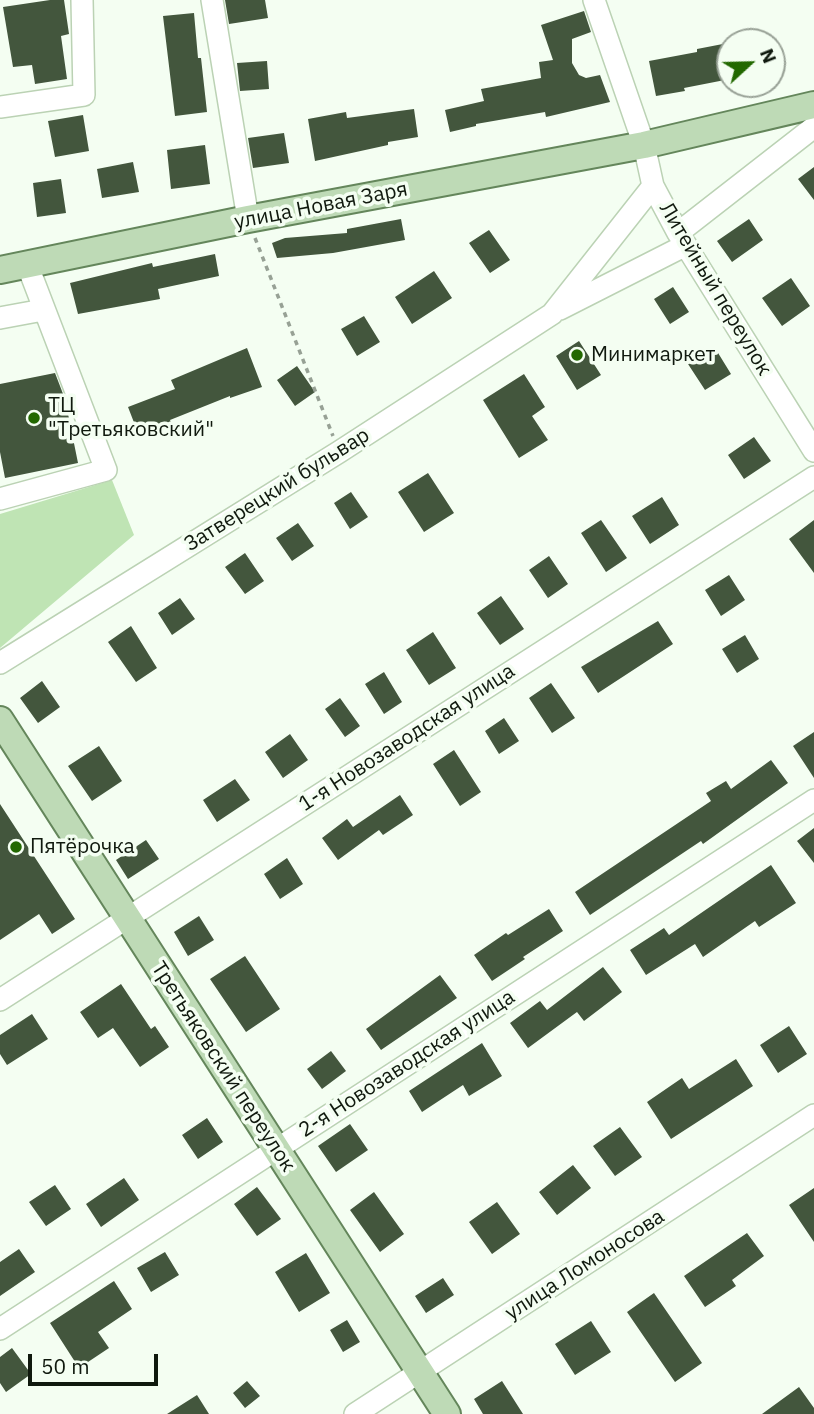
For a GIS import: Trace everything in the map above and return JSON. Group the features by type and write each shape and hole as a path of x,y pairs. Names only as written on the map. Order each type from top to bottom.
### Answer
{"main road":[{"path":"644,145 814,105"},
{"name":"улица Новая Заря","path":"0,270 248,219 644,145"},
{"name":"Третьяковский переулок","path":"0,720 447,1414"}],"street":[{"path":"0,107 84,95 82,0"},
{"path":"212,0 248,219"},
{"name":"Литейный переулок","path":"594,0 644,145 653,186 682,239 814,451"},
{"name":"Затверецкий бульвар","path":"0,663 340,452 552,314 682,239 814,127"},
{"name":"Затверецкий бульвар","path":"552,314 653,186"},
{"path":"0,499 106,470 27,264"},
{"path":"0,318 43,310"},
{"name":"1-я Новозаводская улица","path":"0,1000 814,477"},
{"name":"2-я Новозаводская улица","path":"0,1329 814,800"},
{"name":"улица Ломоносова","path":"355,1414 814,1115"}],"path":[{"path":"248,219 340,452"}],"green space":[{"path":"112,480 134,535 0,648 0,514"}],"building":[{"path":"64,0 69,34 61,36 67,79 35,84 32,65 13,67 3,7"},
{"path":"225,0 265,0 268,18 229,24"},
{"path":"584,11 591,32 572,39 572,63 579,75 586,78 600,75 610,102 546,117 545,112 476,124 450,132 445,110 484,101 481,89 541,78 539,62 553,60 541,25"},
{"path":"194,13 207,112 175,116 163,16"},
{"path":"716,45 716,82 656,96 649,61 697,52 697,49"},
{"path":"267,61 269,89 240,91 237,63"},
{"path":"414,109 418,137 315,161 308,119 346,112 347,118"},
{"path":"83,115 89,151 55,157 48,121"},
{"path":"284,133 289,163 253,168 248,138"},
{"path":"205,145 210,184 171,189 167,150"},
{"path":"133,162 139,192 102,198 97,169"},
{"path":"814,167 814,200 798,179"},
{"path":"61,179 66,213 37,217 33,183"},
{"path":"401,219 405,240 333,253 277,258 272,243 285,238 347,233 347,229"},
{"path":"749,219 763,240 732,262 717,241"},
{"path":"489,230 510,260 490,273 469,243"},
{"path":"215,254 219,276 158,289 160,299 78,314 70,283 152,263 153,267"},
{"path":"434,271 452,298 412,324 395,297"},
{"path":"791,278 810,306 782,326 762,298"},
{"path":"673,287 689,312 670,324 654,299"},
{"path":"364,316 380,342 357,356 341,329"},
{"path":"579,341 601,375 577,390 556,356"},
{"path":"247,348 262,387 230,396 170,420 172,425 140,438 128,407 175,389 171,380"},
{"path":"715,348 731,374 705,390 688,364"},
{"path":"297,366 315,392 295,406 277,380"},
{"name":"ТЦ \"Третьяковский\"","path":"55,373 65,399 78,463 5,478 0,452 0,384"},
{"path":"524,374 545,407 532,416 548,440 519,458 483,400"},
{"path":"754,437 771,461 744,479 728,455"},
{"path":"428,473 454,513 424,532 398,492"},
{"path":"351,492 368,517 350,529 334,503"},
{"path":"662,497 679,525 650,544 632,516"},
{"path":"601,520 627,558 606,572 581,533"},
{"path":"814,520 814,573 789,539"},
{"path":"298,523 314,546 292,561 276,538"},
{"path":"245,553 264,581 245,594 225,567"},
{"path":"549,556 568,584 548,598 529,570"},
{"path":"729,575 745,600 721,616 705,590"},
{"path":"501,596 524,629 500,645 477,613"},
{"path":"180,598 195,619 172,635 158,613"},
{"path":"658,621 673,644 598,693 581,667"},
{"path":"131,626 157,668 136,682 108,642"},
{"path":"433,632 456,668 429,685 406,650"},
{"path":"745,635 759,659 737,673 722,649"},
{"path":"384,672 402,702 384,714 365,684"},
{"path":"42,681 60,707 38,723 20,698"},
{"path":"551,683 575,718 552,733 529,698"},
{"path":"340,698 360,726 345,737 325,709"},
{"path":"504,718 519,741 499,754 485,731"},
{"path":"814,732 814,778 793,746"},
{"path":"290,734 308,760 283,778 265,752"},
{"path":"99,746 122,781 92,801 68,766"},
{"path":"454,750 481,792 460,806 433,764"},
{"path":"771,760 788,783 703,844 701,841 590,915 575,892 711,801 706,793 726,781 731,789"},
{"path":"235,779 250,800 217,822 203,800"},
{"path":"400,795 413,815 383,835 379,830 338,860 322,838 347,819 353,827"},
{"path":"0,804 75,919 52,934 39,914 0,940"},
{"path":"814,828 814,863 797,841"},
{"path":"146,840 159,859 128,879 116,860"},
{"path":"287,858 303,884 280,899 264,874"},
{"path":"771,865 796,903 759,927 755,921 703,957 695,944 646,975 630,950 664,928 669,935"},
{"path":"549,909 563,931 492,981 474,955"},
{"path":"199,916 214,940 188,956 174,932"},
{"path":"245,956 280,1009 246,1032 210,979"},
{"path":"603,967 622,992 584,1021 577,1012 528,1048 510,1023 540,1001 547,1010"},
{"path":"440,975 457,998 381,1050 366,1029"},
{"path":"121,984 151,1029 155,1026 169,1047 140,1067 113,1028 98,1038 80,1012"},
{"path":"32,1014 48,1039 7,1065 0,1054 0,1035"},
{"path":"789,1026 807,1054 778,1073 760,1045"},
{"path":"482,1043 502,1076 469,1096 463,1085 422,1112 409,1091"},
{"path":"331,1051 346,1071 322,1089 307,1069"},
{"path":"736,1059 753,1086 671,1139 647,1102 682,1078 689,1089"},
{"path":"207,1118 223,1142 198,1159 182,1135"},
{"path":"350,1124 368,1150 336,1172 318,1146"},
{"path":"620,1127 642,1157 615,1176 593,1146"},
{"path":"573,1165 591,1188 557,1215 539,1192"},
{"path":"124,1178 139,1200 101,1227 86,1204"},
{"path":"55,1185 71,1209 46,1226 29,1202"},
{"path":"257,1187 281,1219 257,1236 234,1204"},
{"path":"814,1188 814,1242 789,1205"},
{"path":"374,1192 404,1234 380,1252 350,1210"},
{"path":"497,1202 520,1234 492,1254 469,1222"},
{"path":"747,1233 764,1256 732,1280 736,1286 705,1307 684,1276"},
{"path":"19,1249 35,1272 0,1296 0,1262"},
{"path":"165,1252 179,1275 151,1292 137,1268"},
{"path":"306,1253 330,1293 299,1312 275,1272"},
{"path":"443,1278 454,1295 426,1313 415,1296"},
{"path":"114,1281 132,1309 98,1332 109,1348 79,1368 50,1323"},
{"path":"654,1293 702,1363 675,1382 627,1312"},
{"path":"347,1320 360,1342 343,1352 330,1330"},
{"path":"591,1321 611,1352 575,1375 555,1344"},
{"path":"12,1348 31,1374 6,1392 0,1383 0,1357"},
{"path":"247,1381 260,1396 245,1408 233,1393"},
{"path":"502,1381 523,1414 483,1414 474,1399"},
{"path":"799,1387 814,1408 814,1414 762,1414"},
{"path":"197,1395 209,1414 167,1414"}],"place":[{"name":"Минимаркет","path":"577,355"},
{"name":"ТЦ \"Третьяковский\"","path":"34,418"},
{"name":"Пятёрочка","path":"16,847"}]}
